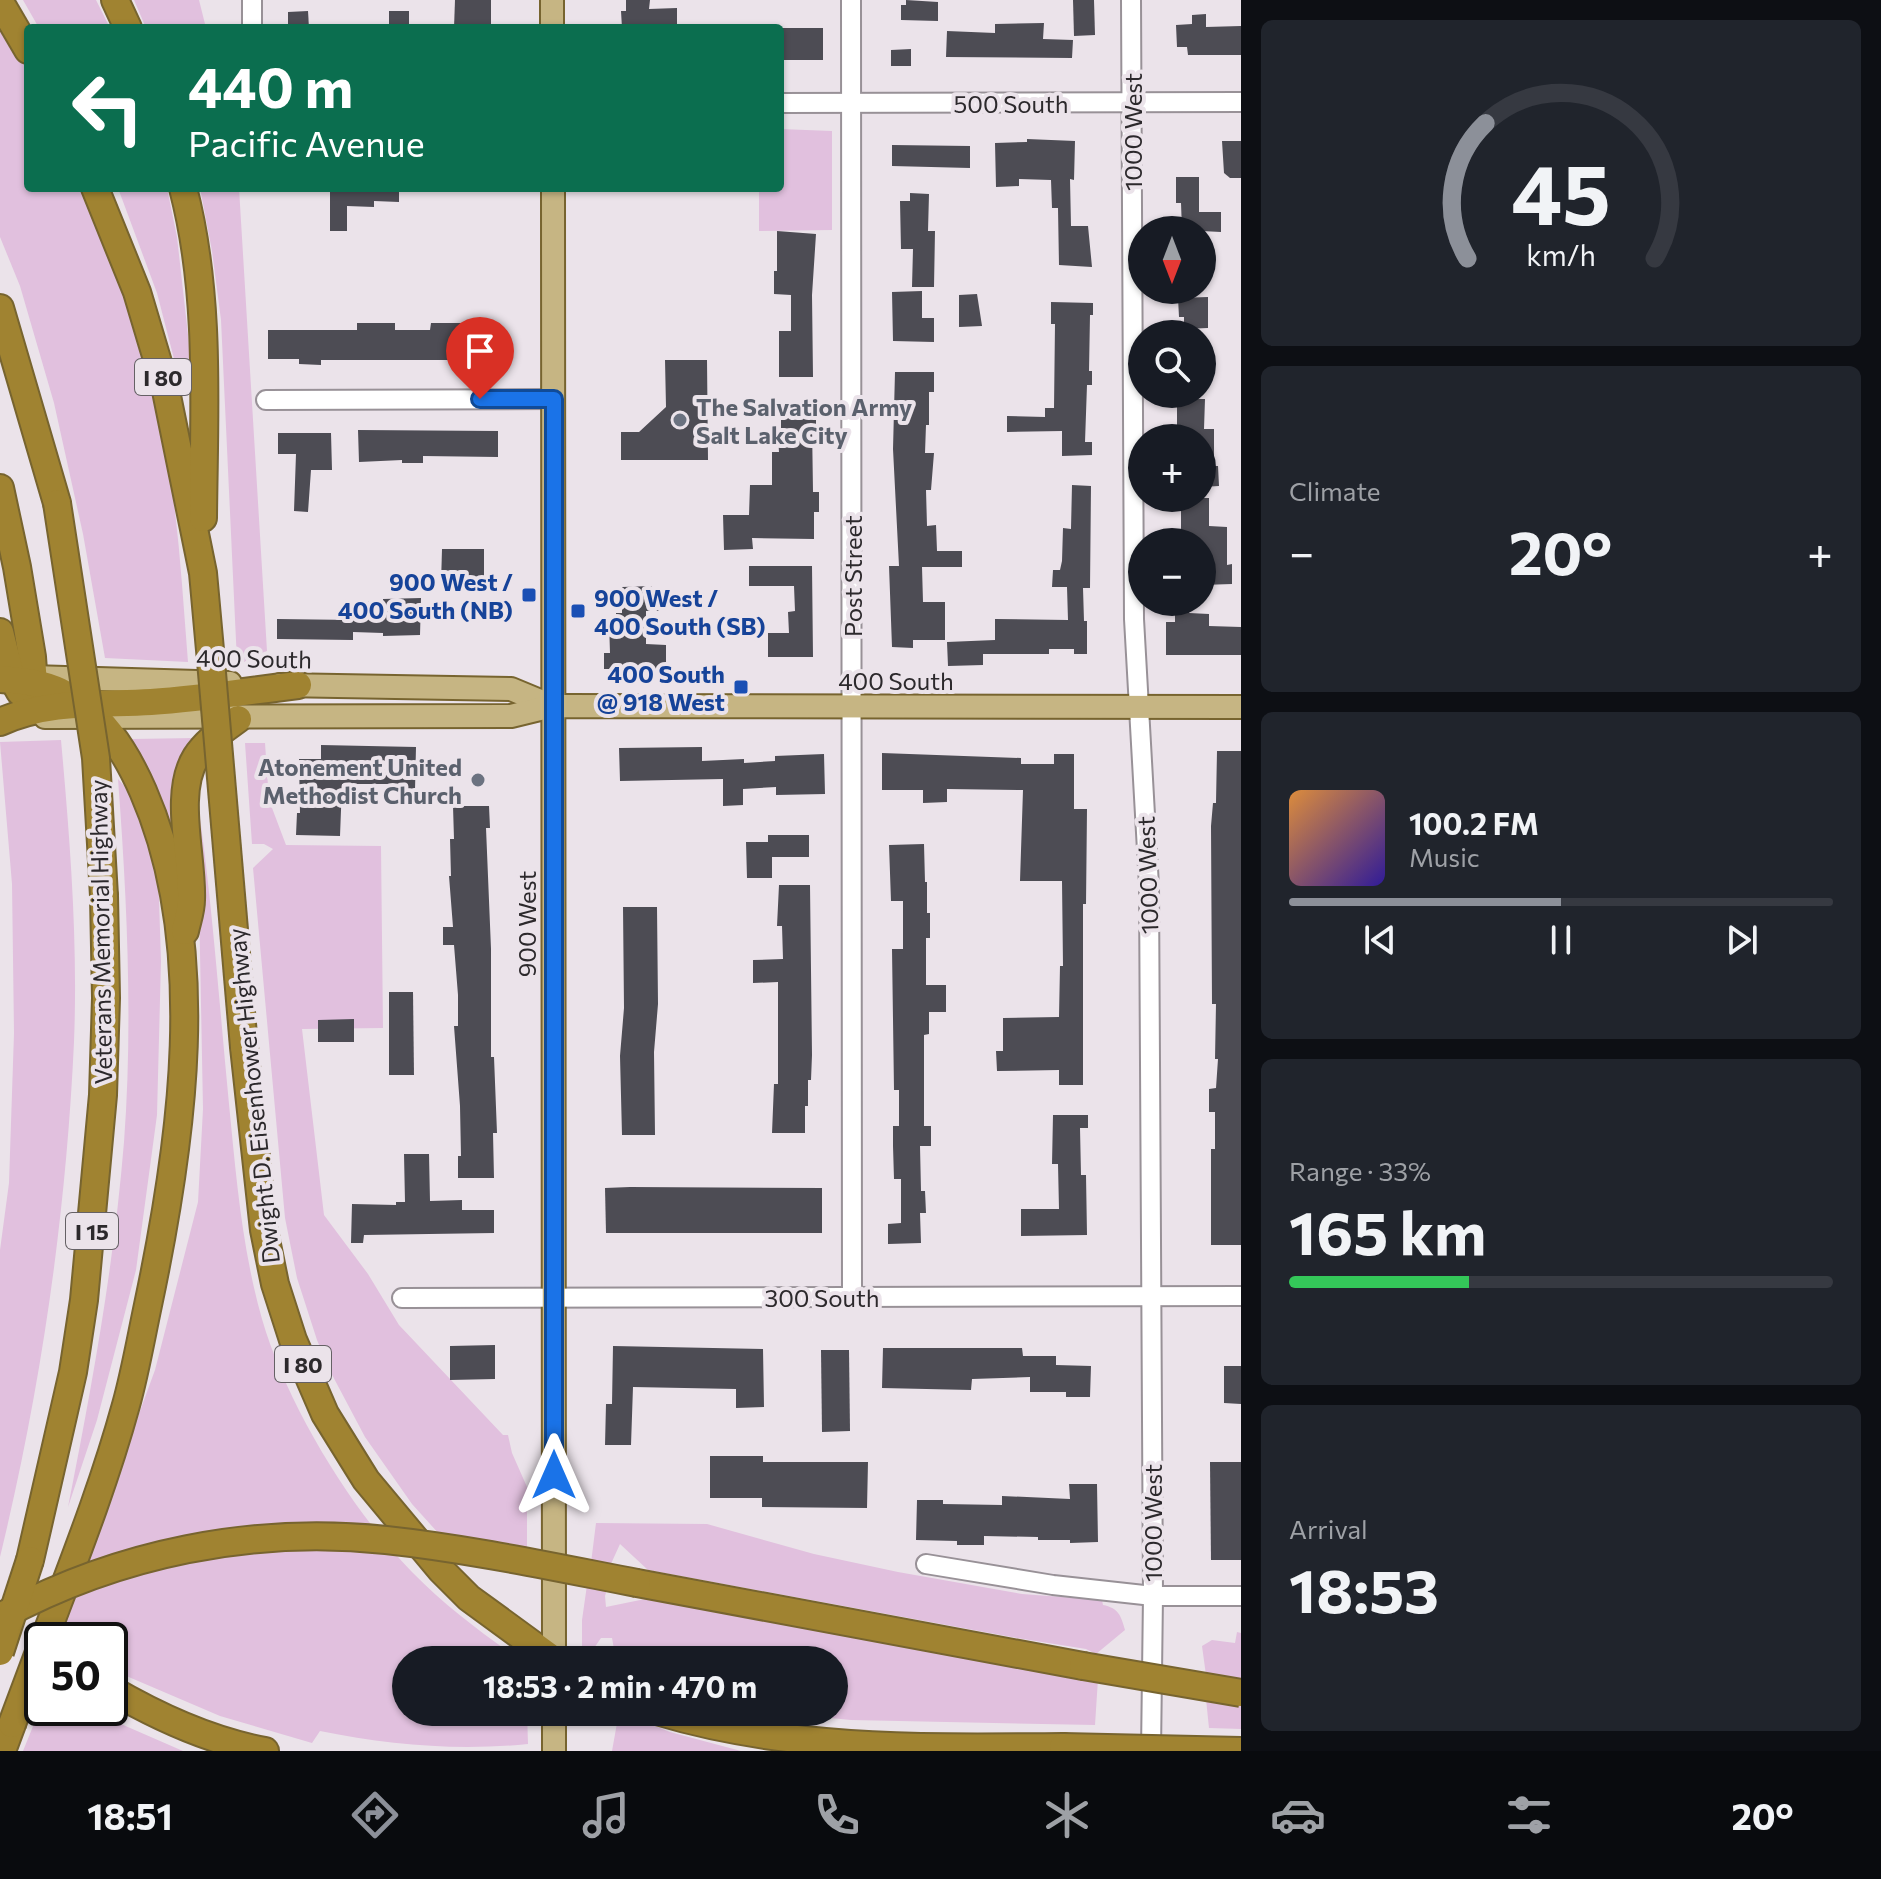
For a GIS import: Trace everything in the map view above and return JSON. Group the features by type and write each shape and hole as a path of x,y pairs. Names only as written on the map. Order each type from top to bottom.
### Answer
{"highway":[{"path":"115,0 126,24"},
{"path":"0,2 24,43"},
{"name":"I 80","path":"97,192 137,292 165,386 203,573"},
{"path":"184,192 196,259 204,341 203,573"},
{"name":"Veterans Memorial Highway","path":"0,308 57,503 96,758 106,998 103,1095 84,1300 73,1372 30,1560 0,1652"},
{"path":"0,488 17,567 17,697"},
{"name":"Dwight D. Eisenhower Highway","path":"203,573 244,1047 264,1230 275,1284 293,1340 325,1414 366,1480 441,1570 469,1598 535,1646"},
{"path":"0,632 17,697"},
{"path":"17,697 88,711 298,685"},
{"path":"51,1622 126,1405 178,1138 182,1067 181,950 170,880 151,808 120,746 88,711"},
{"path":"181,950 191,902 187,821 189,774 198,754 238,719"},
{"path":"0,1617 29,1601 140,1559 184,1548 243,1540 303,1537 383,1539 1241,1693"},
{"path":"0,1610 24,1628"},
{"path":"2,1751 24,1693"},
{"path":"128,1700 197,1732 265,1751"},
{"path":"702,1726 777,1743 844,1749 1063,1747 1241,1751"}],"main road":[{"path":"552,0 552,24"},
{"name":"900 West","path":"553,192 554,1646"},
{"name":"400 South","path":"17,697 298,685 511,689 552,706"},
{"name":"400 South","path":"88,711 238,719 511,716 552,706 1241,707"},
{"path":"554,1726 554,1751"}],"street":[{"path":"252,0 252,24"},
{"name":"Post Street","path":"851,0 852,1297"},
{"name":"1000 West","path":"1131,0 1133,603 1149,886 1151,1751"},
{"name":"500 South","path":"784,103 1241,102"},
{"path":"266,400 554,399"},
{"name":"300 South","path":"402,1298 1241,1296"},
{"path":"926,1564 1053,1585 1153,1596 1241,1596"}],"shaded area":[{"path":"23,0 96,0 108,24 37,24"},
{"path":"134,0 199,0 205,24 144,24"},
{"path":"0,24 24,64 24,192 88,192 116,267 141,347 169,466 188,662 105,658 83,534 54,403 20,286 0,237"},
{"path":"784,129 832,131 832,230 759,231 759,192 784,192"},
{"path":"119,192 168,192 177,237 193,379 180,382 157,293"},
{"path":"201,192 239,192 267,651 249,662 237,662 221,320"},
{"path":"195,738 178,844 166,810 131,739"},
{"path":"61,740 74,928 75,1004 70,1107 58,1237 39,1366 0,1557 0,1250 9,1183 14,1033 12,884 0,742"},
{"path":"245,743 265,743 269,800 286,845 381,846 383,1028 302,1029 324,1215 368,1274 399,1325 503,1435 508,1435 512,1453 527,1487 527,1551 440,1535 412,1504 365,1437 317,1340 297,1278 285,1218 253,868 273,849 264,844 252,844"},
{"path":"118,779 128,790 147,827 158,869 161,961 157,1115 136,1270 97,1420 68,1507 101,1325 124,1142 128,960"},
{"path":"197,797 241,1212 255,1293 273,1351 304,1420 366,1518 389,1547 437,1596 501,1646 392,1646 392,1726 527,1726 528,1744 475,1747 423,1745 320,1731 312,1743 220,1716 128,1677 128,1622 63,1622 155,1370 198,1202 203,1109"},
{"path":"596,1523 707,1524 814,1554 898,1572 1022,1594 1102,1600 1103,1605 1118,1613 1125,1630 1096,1654 1086,1649 648,1570 620,1544 610,1566 591,1563"},
{"path":"587,1585 607,1589 606,1607 645,1599 646,1596 1098,1679 1095,1725 848,1720 848,1646 613,1646 612,1638 601,1638 595,1646 582,1646"},
{"path":"1237,1632 1241,1633 1241,1682 1206,1675 1202,1646 1212,1640 1235,1643"},
{"path":"1206,1699 1241,1705 1241,1729 1209,1728"},
{"path":"33,1726 126,1726 183,1751 23,1751"},
{"path":"616,1726 655,1726 741,1751 612,1751"}],"building":[{"path":"455,0 491,0 491,24 454,24"},
{"path":"626,0 650,0 649,9 677,8 677,24 622,24 621,11 626,11"},
{"path":"906,0 938,2 938,21 901,20 901,5 906,5"},
{"path":"1073,0 1094,0 1095,35 1074,36"},
{"path":"308,11 309,24 288,24 288,12"},
{"path":"389,11 409,11 409,24 389,24"},
{"path":"1206,14 1206,27 1241,26 1241,55 1188,55 1187,47 1177,47 1176,25 1192,24 1192,15"},
{"path":"1044,23 1043,39 1073,40 1072,58 946,57 947,31 995,33 995,24"},
{"path":"784,28 823,28 823,60 784,60"},
{"path":"911,49 911,66 891,66 891,50"},
{"path":"1027,139 1075,141 1074,180 1070,179 1071,226 1088,226 1092,267 1059,265 1058,208 1052,208 1051,180 1019,179 1019,186 996,187 995,143 1027,142"},
{"path":"1222,141 1241,141 1241,178 1230,178 1224,173"},
{"path":"892,145 970,146 970,168 892,166"},
{"path":"1176,177 1199,177 1199,212 1221,212 1221,232 1216,232 1216,216 1181,216 1181,203 1176,203"},
{"path":"330,192 399,192 399,202 374,201 374,207 347,206 347,231 330,231"},
{"path":"910,193 929,194 928,231 935,231 934,287 912,287 913,249 901,249 900,201 910,201"},
{"path":"777,231 816,234 812,295 813,377 779,377 779,331 791,331 791,295 774,294"},
{"path":"922,291 922,318 934,318 934,342 893,341 892,292"},
{"path":"977,294 982,326 959,327 959,295"},
{"path":"1051,302 1093,303 1089,371 1092,371 1092,385 1087,385 1085,442 1092,442 1092,455 1062,456 1062,431 1007,432 1007,416 1045,417 1045,408 1054,408 1055,324 1051,324"},
{"path":"1178,304 1208,304 1208,320 1184,320 1184,317 1179,317"},
{"path":"357,323 395,323 395,330 430,330 431,323 468,323 468,329 498,330 498,360 321,360 321,365 299,364 299,359 268,359 268,330 357,330"},
{"name":"The Salvation Army Salt Lake City","path":"665,360 707,360 708,460 621,460 621,432 639,432 666,407"},
{"path":"895,372 934,372 934,392 929,392 929,425 926,425 925,453 934,453 931,490 926,490 927,526 936,525 937,551 962,551 962,567 922,567 923,602 945,602 945,640 913,640 913,648 892,647 889,566 899,566 893,449"},
{"path":"781,403 816,403 816,424 812,424 813,492 819,492 819,512 814,512 814,539 752,538 753,549 724,550 723,515 749,515 750,485 772,485 772,452 779,452 778,437 781,437"},
{"path":"1177,408 1205,408 1204,424 1177,424"},
{"path":"358,430 498,431 498,457 423,456 423,463 402,463 402,460 359,462"},
{"path":"278,433 331,433 332,470 311,470 308,512 294,511 296,454 278,454"},
{"path":"1216,466 1218,466 1219,486 1216,486"},
{"path":"1072,485 1091,486 1090,588 1083,588 1087,654 1074,654 1074,649 1049,649 1049,654 983,654 983,665 948,666 947,642 995,640 995,619 1068,620 1067,587 1052,587 1053,570 1060,570 1062,561 1063,528 1071,529"},
{"path":"1181,512 1209,512 1209,526 1227,527 1227,565 1232,564 1232,584 1216,585 1216,528 1181,528"},
{"path":"442,549 484,549 484,585 441,584"},
{"path":"749,566 812,566 813,657 768,657 768,633 789,633 788,612 795,611 794,586 749,586"},
{"path":"652,586 652,589 664,589 664,611 646,611 646,644 666,645 666,669 604,669 604,653 610,653 609,621 616,621 616,613 622,613 622,587"},
{"path":"421,598 420,635 383,636 383,633 353,632 353,640 277,639 277,619 353,620 353,601"},
{"path":"1175,616 1209,616 1209,626 1241,627 1241,655 1166,655 1166,622 1175,622"},
{"path":"321,745 416,747 415,790 395,790 395,784 342,784 340,836 296,835 297,813 300,813 299,759 321,759"},
{"path":"702,747 702,761 744,759 744,763 775,761 775,756 824,754 825,794 776,795 776,787 743,789 743,805 723,806 723,779 620,781 619,748"},
{"path":"1217,751 1241,751 1241,1245 1211,1245 1211,1149 1215,1149 1215,1112 1209,1112 1209,1089 1216,1088 1218,1059 1215,1059 1216,1004 1212,1004 1211,826 1213,803 1216,803"},
{"path":"882,753 1021,758 1021,764 1054,764 1054,754 1074,754 1074,809 1087,809 1086,904 1083,904 1083,1085 1059,1085 1059,1070 997,1071 996,1051 1003,1051 1003,1018 1059,1017 1060,966 1063,966 1062,881 1020,881 1023,790 947,789 947,802 923,803 923,790 882,790"},
{"path":"453,806 489,806 490,828 486,828 491,1057 494,1057 497,1133 493,1133 494,1178 458,1178 460,1106 454,1026 458,1026 458,995 454,945 443,945 443,927 453,927 449,876 450,839 454,839"},
{"path":"768,835 809,835 809,857 772,857 772,878 747,878 746,842 768,842"},
{"path":"924,844 927,913 930,913 930,938 926,938 926,985 946,985 946,1012 929,1012 929,1034 924,1035 924,1126 931,1126 931,1146 920,1146 921,1191 925,1191 926,1213 920,1213 921,1243 888,1244 888,1224 901,1223 901,1179 894,1179 893,1126 899,1126 899,1090 894,1090 892,949 903,949 903,901 891,901 889,845"},
{"path":"779,885 810,885 812,1055 808,1106 805,1106 805,1133 772,1133 774,1084 778,1084 778,982 753,983 753,960 783,959 782,926 777,926"},
{"path":"623,907 657,907 655,1135 622,1135"},
{"path":"389,992 413,992 414,1075 389,1075"},
{"path":"354,1019 354,1042 318,1042 318,1020"},
{"path":"1053,1115 1088,1115 1088,1128 1080,1128 1081,1175 1086,1175 1087,1235 1021,1236 1021,1209 1059,1209 1058,1164 1052,1164"},
{"path":"404,1154 429,1154 430,1201 462,1200 462,1210 494,1210 494,1233 364,1235 363,1243 351,1243 352,1204 396,1205 396,1202 405,1202"},
{"path":"605,1188 822,1188 822,1233 606,1233"},
{"path":"495,1345 495,1379 450,1380 450,1346"},
{"path":"613,1346 763,1349 764,1407 736,1408 736,1389 633,1387 631,1445 605,1445 606,1404 612,1404"},
{"path":"883,1348 1022,1348 1023,1356 1056,1356 1056,1365 1091,1366 1090,1397 1066,1397 1066,1392 1030,1392 1030,1377 972,1379 971,1390 882,1388"},
{"path":"821,1350 849,1350 850,1431 822,1432"},
{"path":"1224,1366 1241,1366 1241,1404 1224,1403"},
{"path":"710,1456 763,1456 763,1462 868,1462 867,1508 762,1507 762,1498 710,1498"},
{"path":"1210,1462 1241,1462 1241,1560 1211,1560"},
{"path":"1069,1484 1097,1484 1098,1542 1070,1543 1070,1540 1038,1540 1038,1537 984,1536 984,1545 916,1540 917,1500 943,1500 943,1504 1002,1505 1002,1496 1070,1499"}],"place":[{"name":"The Salvation Army Salt Lake City","path":"680,420"},
{"name":"900 West / 400 South (NB)","path":"529,595"},
{"name":"900 West / 400 South (SB)","path":"578,611"},
{"name":"400 South @ 918 West","path":"741,687"},
{"name":"Atonement United Methodist Church","path":"478,780"}],"route":[{"path":"480,399 554,399 554,1475"}]}
